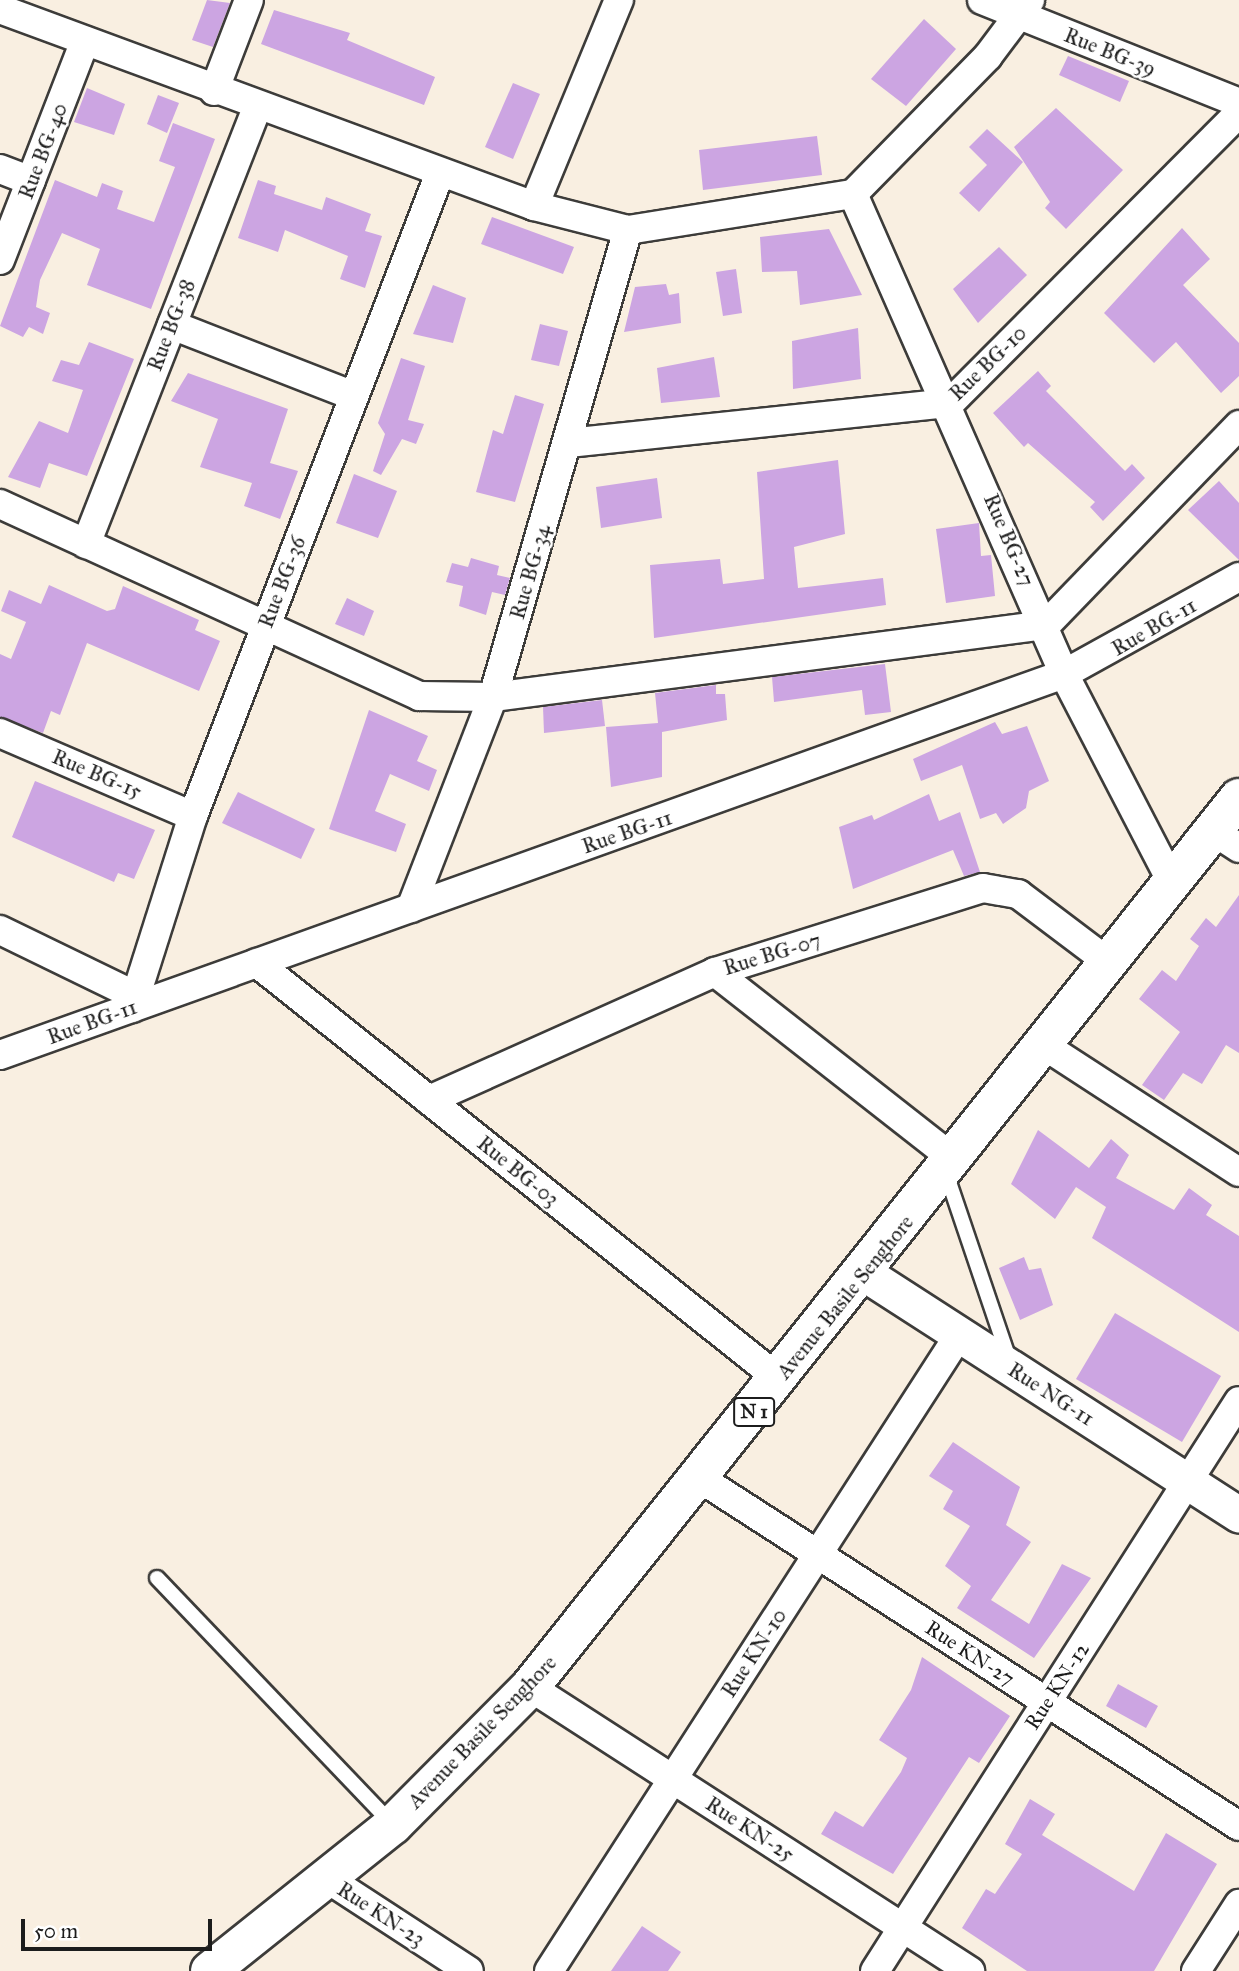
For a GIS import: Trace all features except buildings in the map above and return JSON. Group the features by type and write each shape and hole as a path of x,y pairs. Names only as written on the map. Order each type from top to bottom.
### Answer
{"highway":[{"name":"Avenue Basile Senghore","path":"210,1971 393,1825 530,1687 701,1479 1111,964 1172,882 1226,839 1239,798"}],"street":[{"path":"214,91 250,0"},
{"path":"534,206 619,0"},
{"name":"Rue BG-39","path":"982,0 1025,8 1239,103"},
{"path":"0,9 440,173 534,206 628,230 853,194 1025,8"},
{"name":"Rue BG-40","path":"0,260 85,41"},
{"name":"Rue BG-38","path":"86,544 257,107"},
{"name":"Rue BG-10","path":"568,443 950,403 1239,113"},
{"path":"0,169 31,181"},
{"name":"Rue BG-36","path":"132,1001 193,816 440,173"},
{"name":"Rue BG-27","path":"853,194 950,403 1046,625 1064,674 1172,882"},
{"name":"Rue BG-34","path":"411,908 493,697 628,230"},
{"path":"172,325 354,396"},
{"path":"0,504 419,696 493,697 1046,625 1239,425"},
{"name":"Rue BG-11","path":"0,1055 132,1001 257,963 1064,674 1239,577"},
{"name":"Rue BG-15","path":"0,733 193,816"},
{"name":"Rue BG-07","path":"429,1100 715,972 983,888 1018,894 1111,964"},
{"path":"0,930 132,1001"},
{"name":"Rue BG-03","path":"257,963 779,1379"},
{"path":"715,972 950,1166"},
{"path":"1045,1046 1239,1172"},
{"name":"Rue NG-11","path":"864,1273 1239,1515"},
{"name":"Rue KN-10","path":"549,1971 959,1335"},
{"name":"Rue KN-12","path":"875,1971 1239,1401"},
{"name":"Rue KN-27","path":"701,1479 1239,1826"},
{"name":"Rue KN-25","path":"530,1687 970,1971"},
{"name":"Rue KN-23","path":"328,1879 470,1971"},
{"path":"1196,1971 1239,1905"}],"lane":[{"path":"950,1166 1013,1369"},
{"path":"157,1578 393,1825"}]}
